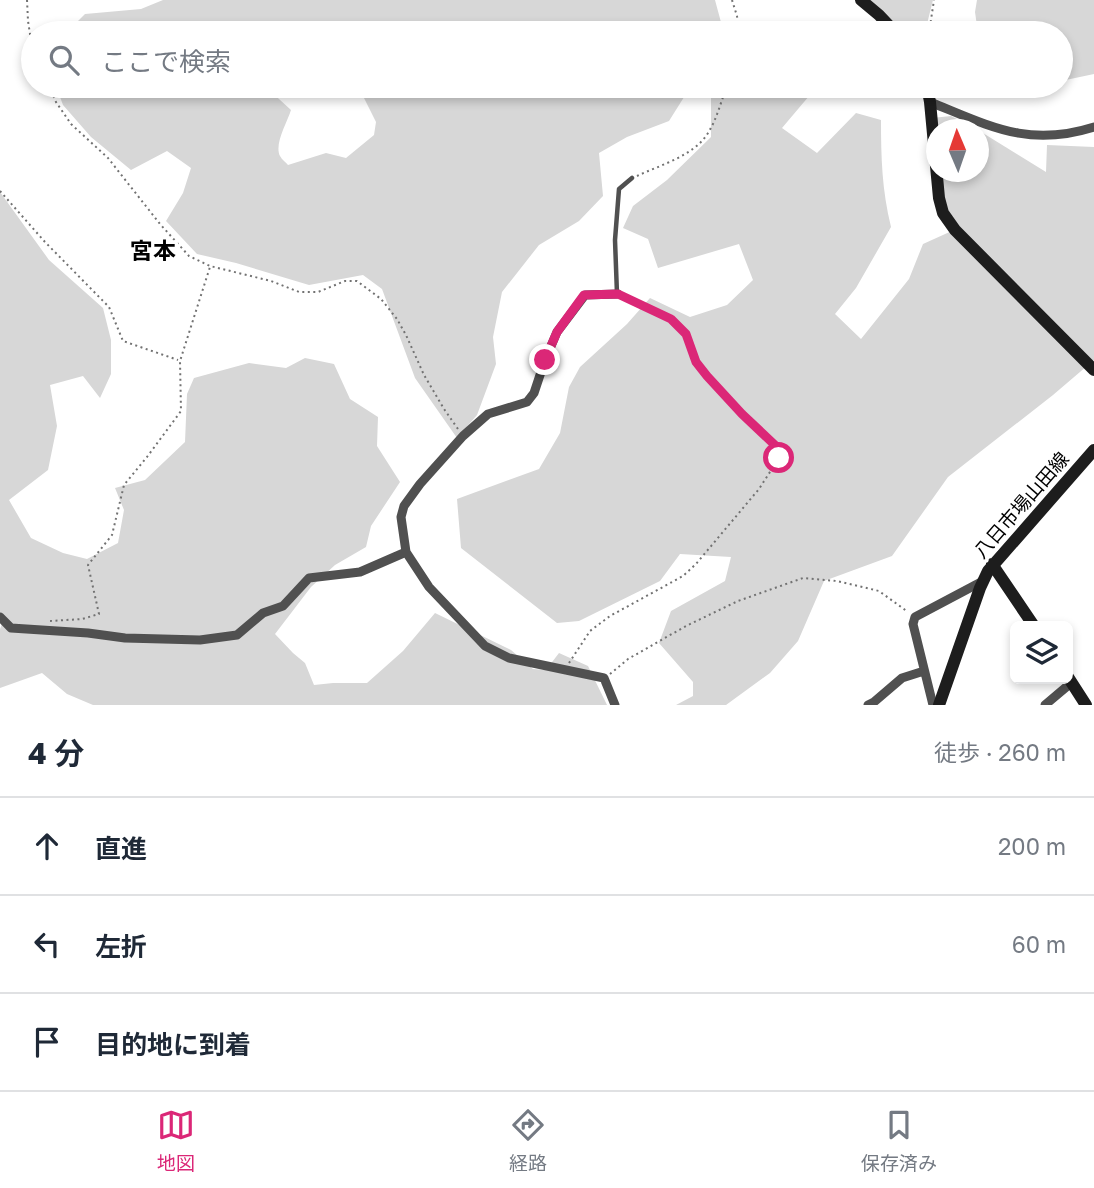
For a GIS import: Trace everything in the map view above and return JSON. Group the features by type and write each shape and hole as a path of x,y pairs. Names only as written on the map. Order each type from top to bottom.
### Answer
{"street":[{"path":"861,0 885,21"},
{"path":"929,98 943,214 955,230 1094,370"},
{"path":"930,102 1011,133 1029,136 1055,136 1094,127"},
{"path":"615,705 604,678 509,658 485,646 429,587 407,552 401,517 404,506 420,484 463,436 488,414 527,402 534,393 557,332 584,295 618,294"},
{"name":"八日市場山田線","path":"939,705 992,564 1094,450"},
{"path":"0,617 11,628 125,638 200,640 237,635 264,613 283,606 309,578 360,572 407,552"},
{"path":"992,564 1031,621"},
{"path":"933,705 913,624 915,617 984,581"},
{"path":"868,705 902,678 924,671"},
{"path":"1045,705 1066,684"},
{"path":"1073,684 1086,705"}],"lane":[{"path":"618,294 615,240 619,189 632,178"}],"path":[{"path":"27,0 28,21"},
{"path":"732,0 738,21"},
{"path":"931,21 934,0"},
{"path":"54,98 71,124 108,158 189,256 210,266 271,281 299,292 318,292 345,281 357,281 381,299 407,335 424,375 463,436"},
{"path":"632,178 687,152 707,135 722,98"},
{"path":"0,191 109,307 122,341 180,361"},
{"path":"45,622 82,619 99,614 88,565 112,535 124,485 181,411 180,361 210,266"},
{"path":"564,671 590,631 610,616 683,576 696,564 759,489 780,453 696,362 686,334 671,319 618,294"},
{"path":"604,678 628,659 686,625 738,601 803,578 837,581 879,591 915,617"}],"shaded area":[{"path":"163,0 715,0 721,21 78,21 85,14 141,9"},
{"path":"861,0 933,0 928,21 883,21"},
{"path":"977,0 1094,0 1094,74 1073,78 1073,21 976,21"},
{"path":"60,98 278,98 291,110 279,146 280,156 288,165 326,153 346,158 374,135 376,122 364,98 683,98 669,121 627,137 599,153 603,196 579,221 539,245 502,292 493,337 496,364 477,415 457,438 415,378 382,289 363,275 309,285 197,254 166,221 183,193 191,168 167,151 131,170 91,137 63,105"},
{"path":"711,98 807,98 782,128 817,153 856,113 881,120 883,174 891,227 856,288 835,314 861,339 909,279 923,244 954,230 943,213 938,182 989,182 989,137 1046,172 1047,145 1094,147 1094,360 948,477 892,556 824,581 798,641 770,673 726,705 676,705 693,696 693,682 659,643 671,611 725,581 731,557 680,554 660,581 579,621 557,623 461,548 457,499 539,469 560,433 569,387 580,367 627,324 650,298 690,317 727,305 753,280 739,244 658,268 648,239 623,228 633,206 667,180 711,137"},
{"path":"951,116 957,119 932,119 932,118"},
{"path":"0,192 49,260 103,308 111,340 111,374 100,398 83,376 50,385 57,426 48,470 9,500 31,538 63,553 87,559 118,543 124,510 115,488 145,480 185,442 187,394 194,378 249,363 286,368 305,358 334,364 350,399 378,417 377,446 400,482 371,526 366,547 335,565 311,587 275,634 305,663 314,685 367,683 403,651 435,613 511,650 533,669 546,670 559,653 588,666 607,705 93,705 67,694 42,673 0,688 0,629 3,621 0,613"}],"district":[{"name":"宮本","path":"153,251"}],"route":[{"path":"545,360 557,332 584,295 618,294 671,319 686,334 696,362 742,414 778,448 779,458"}]}
